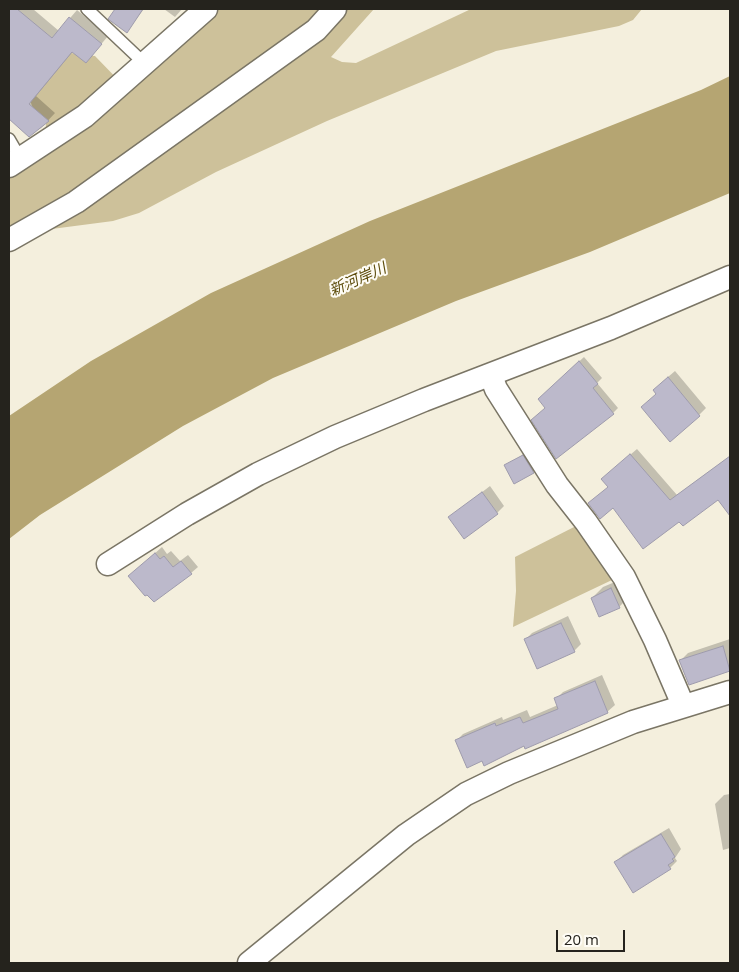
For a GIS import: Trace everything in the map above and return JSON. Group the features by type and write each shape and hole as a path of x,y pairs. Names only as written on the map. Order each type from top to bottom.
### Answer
{"street":[{"path":"13,154 85,116 206,9"},
{"path":"9,240 76,202 316,30 335,9"},
{"path":"108,564 187,514 258,474 335,437 424,400 490,376 728,282"},
{"path":"490,376 496,389 557,485 586,522 624,577 655,640 683,705"},
{"path":"249,963 406,835 466,794 576,744 683,705 730,692"}],"lane":[{"path":"87,9 144,63"}],"shaded area":[{"path":"219,9 374,9 331,57 342,62 356,63 471,9 642,9 633,20 619,26 496,51 327,121 216,172 139,213 113,221 44,230 9,229 9,176 44,157 45,154 46,122 35,115 29,97 55,51 95,56 125,87"},
{"path":"576,526 612,580 513,627 516,591 515,557"}],"water":[{"name":"新河岸川","path":"730,76 730,193 590,252 456,301 273,378 183,426 40,515 9,539 9,416 91,361 211,293 370,221 701,90"}],"building":[{"path":"9,9 17,9 52,38 69,17 102,44 86,63 72,52 29,104 49,121 29,137 9,119"},
{"path":"115,9 143,9 127,33 108,19"},
{"path":"579,361 598,384 593,388 614,414 556,459 531,420 545,408 538,399"},
{"path":"668,377 700,416 670,442 641,407 656,394 653,390"},
{"path":"630,454 670,500 730,456 730,516 718,500 683,526 679,522 643,549 613,508 600,519 588,503 608,487 601,479"},
{"path":"523,455 534,473 514,484 504,465"},
{"path":"482,492 498,514 464,539 448,517"},
{"path":"155,553 160,559 164,556 173,567 181,561 192,574 154,602 147,595 145,596 128,576"},
{"path":"611,588 620,608 599,617 591,598"},
{"path":"561,623 575,652 537,669 524,639"},
{"path":"723,646 730,671 689,685 679,660"},
{"path":"595,681 608,713 525,749 524,746 484,766 482,761 467,768 455,740 495,723 496,726 520,717 523,723 558,709 554,698"},
{"path":"661,834 675,857 672,859 674,861 668,865 671,869 633,893 614,862"}]}
